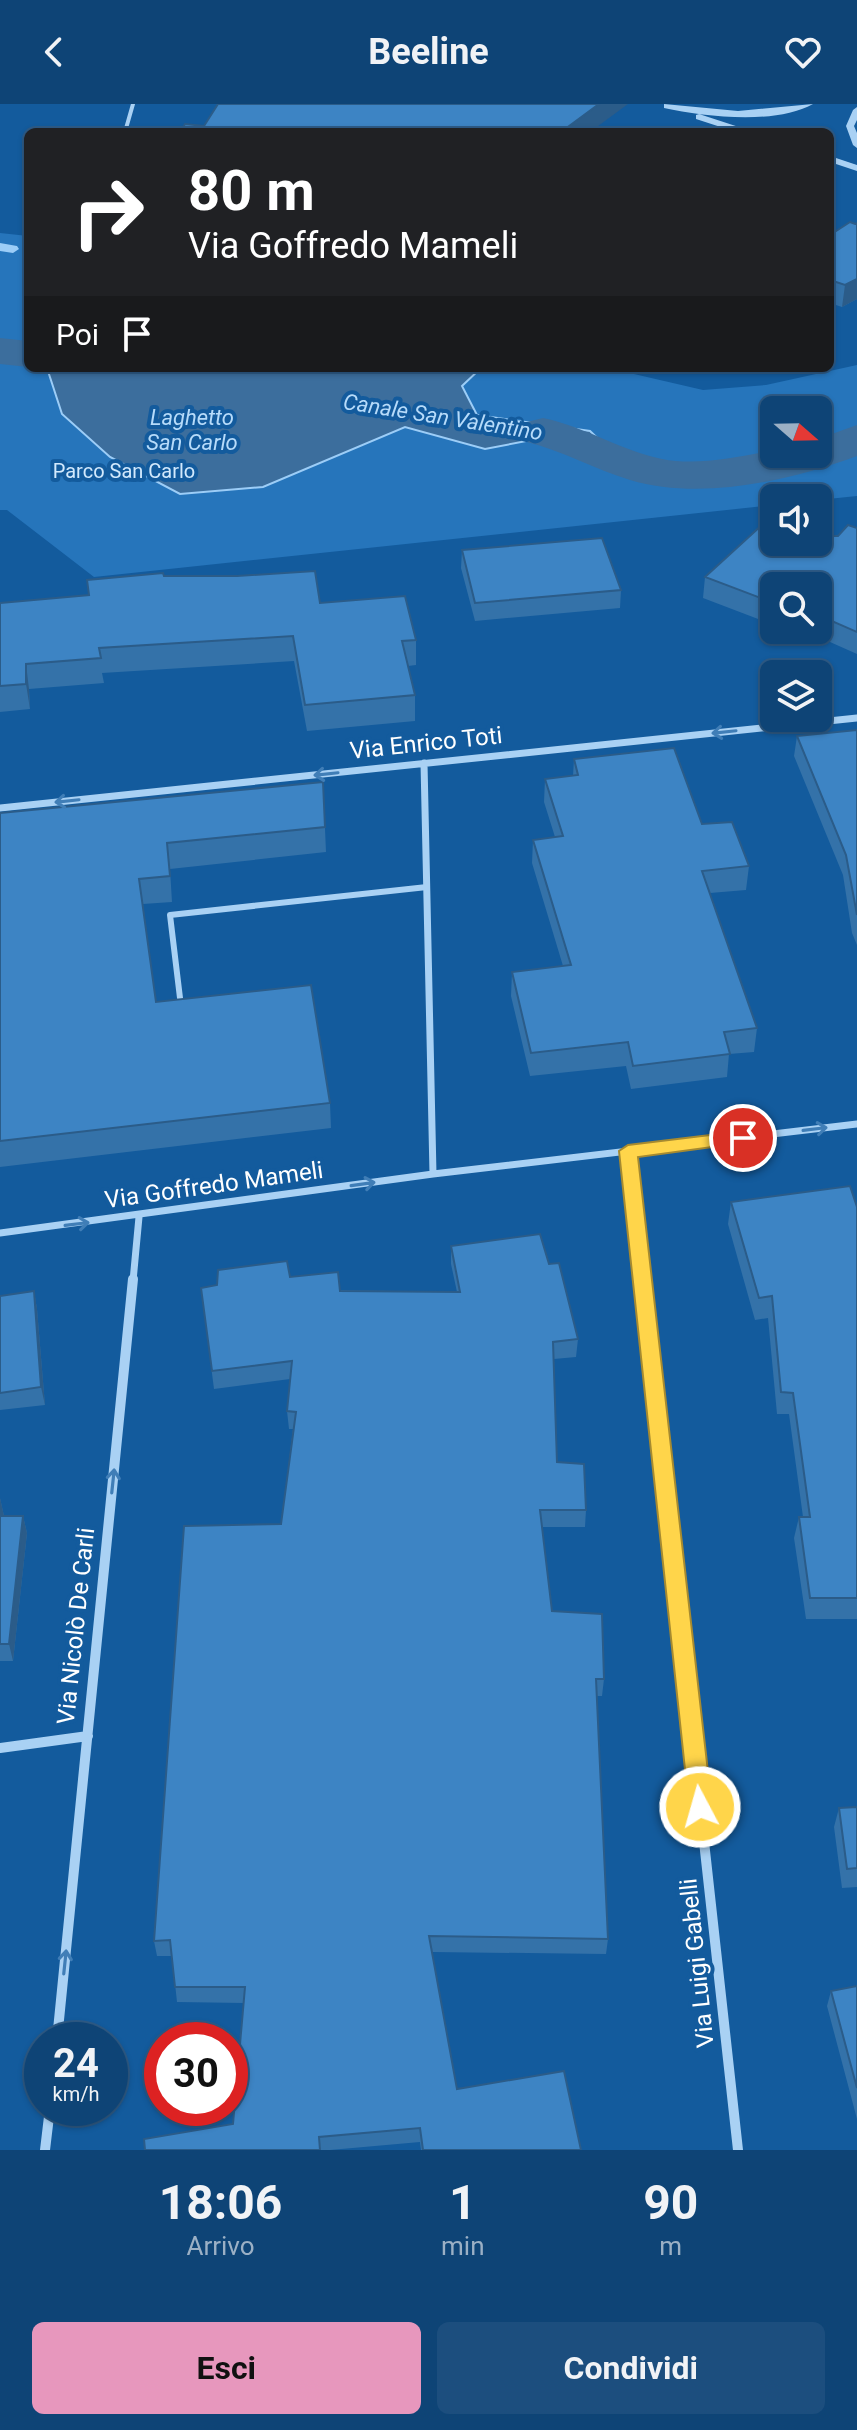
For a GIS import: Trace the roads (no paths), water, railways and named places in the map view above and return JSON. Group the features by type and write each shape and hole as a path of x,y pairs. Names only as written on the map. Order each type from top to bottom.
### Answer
{"street":[{"path":"664,105 727,115 764,113 809,104"},
{"path":"664,105 733,128"},
{"path":"857,110 850,126 857,145"},
{"path":"834,160 857,168"},
{"name":"Via Enrico Toti","path":"0,808 857,718"},
{"path":"424,763 433,1174"},
{"name":"Via Goffredo Mameli","path":"0,1233 139,1217 433,1174 857,1124"},
{"name":"Via Luigi Gabelli","path":"628,1151 738,2150"},
{"name":"Via Nicolò De Carli","path":"59,2022 139,1217"},
{"path":"0,1748 88,1736"},
{"path":"45,2150 48,2126"}],"lane":[{"path":"126,128 133,104"},
{"path":"180,998 170,915 427,887"}],"water":[{"name":"Laghetto San Carlo","path":"48,372 477,372 462,386 477,415 590,431 634,473 597,465 547,437 485,449 405,427 263,487 180,494 110,457 62,414"}],"waterway":[{"path":"0,247 13,249"},
{"name":"Canale San Valentino","path":"0,351 24,354"},
{"name":"Canale San Valentino","path":"543,432 569,438 647,470 693,475 784,462 857,439"}],"park label":[{"name":"Parco San Carlo","path":"124,471"}]}
